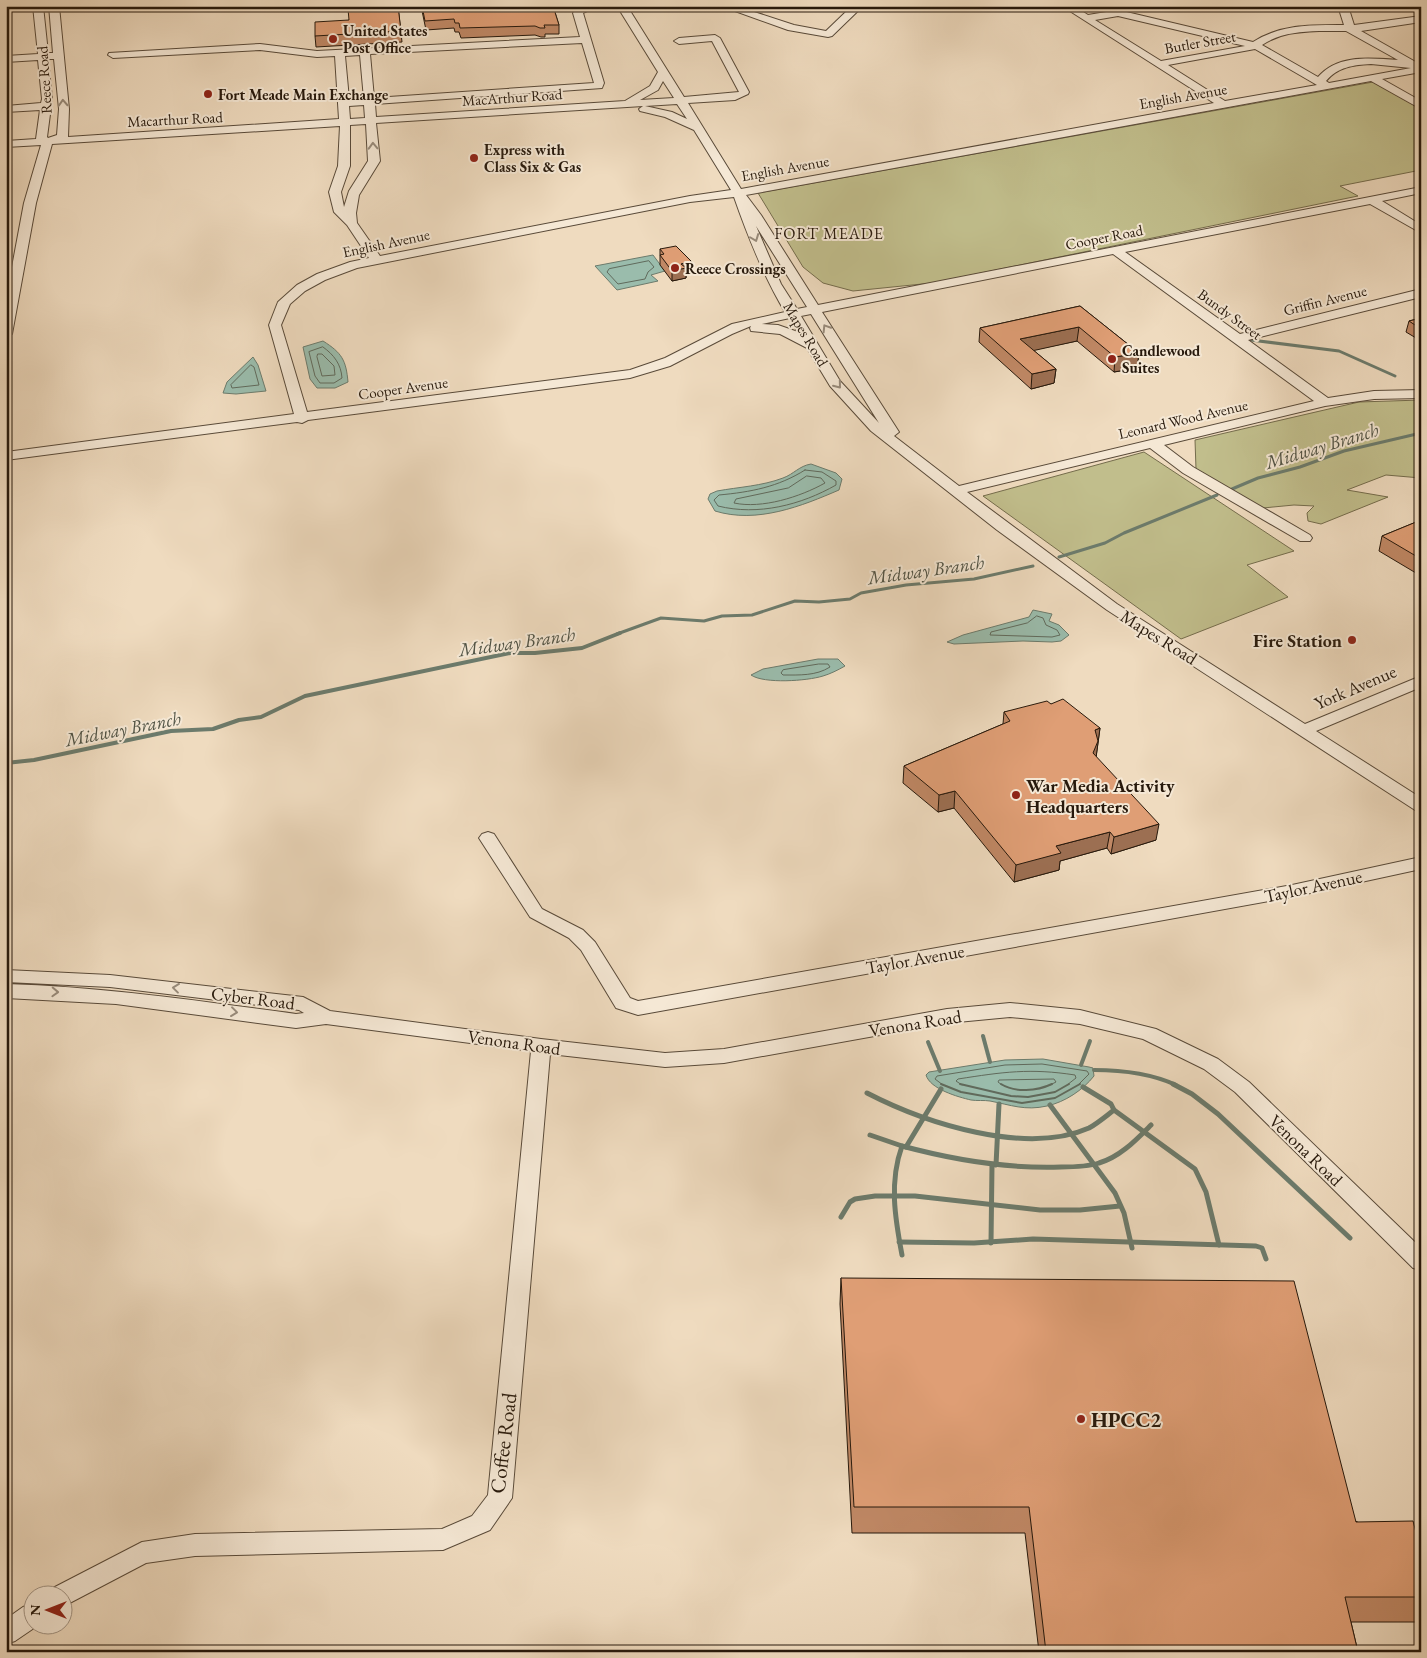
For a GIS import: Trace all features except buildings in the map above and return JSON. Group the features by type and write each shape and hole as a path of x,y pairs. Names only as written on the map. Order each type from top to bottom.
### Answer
{"street":[{"name":"Reece Road","path":"38,6 46,106 41,138 47,142"},
{"name":"Reece Road","path":"47,142 62,137 64,109 54,6"},
{"path":"344,103 598,86 599,83 578,13 580,10 592,6"},
{"name":"Mapes Road","path":"622,6 738,193 756,215 874,407 907,453"},
{"path":"726,6 792,28 828,34 858,6"},
{"path":"1014,6 1021,6"},
{"path":"1068,6 1224,105"},
{"path":"1343,6 1350,29 1418,68"},
{"path":"1087,18 1118,13 1255,45 1323,84 1327,72 1343,63 1370,62 1418,68"},
{"name":"Butler Street","path":"1159,64 1255,45 1267,37 1288,30 1365,28 1421,19"},
{"name":"MacArthur Road","path":"345,123 735,97 744,92 715,38 679,41"},
{"path":"113,55 260,47 317,54 587,40"},
{"path":"351,223 350,208 352,196 374,161 365,52"},
{"path":"340,53 345,123 344,166 335,192 340,212 351,223 376,260"},
{"path":"6,59 59,55"},
{"name":"English Avenue","path":"302,419 275,325 284,302 301,288 321,277 354,265 690,200 738,193 1224,105 1323,84 1372,78 1418,68"},
{"path":"619,105 648,93 654,88 662,73"},
{"path":"1372,78 1421,106"},
{"path":"619,105 656,111 697,128"},
{"path":"6,109 46,106"},
{"name":"Macarthur Road","path":"6,144 345,123"},
{"name":"Reece Road","path":"6,334 30,203 47,142"},
{"path":"344,166 372,167"},
{"name":"Cooper Road","path":"794,314 1421,190"},
{"name":"Mapes Road","path":"738,193 769,270 812,346 835,383 876,428 1002,527 1112,607 1421,806"},
{"path":"336,195 352,196"},
{"path":"1372,200 1421,230"},
{"name":"Bundy Street","path":"1116,251 1325,402"},
{"path":"800,287 807,292 828,298 877,298"},
{"name":"Griffin Avenue","path":"1236,339 1421,293"},
{"name":"Cooper Avenue","path":"6,456 302,419 630,374 652,369 747,323 794,314"},
{"path":"721,334 775,328 789,332 812,346"},
{"name":"Leonard Wood Avenue","path":"954,490 1325,402 1374,395 1421,394"},
{"path":"1152,443 1188,470 1305,538"},
{"name":"York Avenue","path":"1305,730 1421,681"},
{"name":"Taylor Avenue","path":"488,838 536,913 582,940 603,968 623,1003 638,1008 1292,891 1421,863"},
{"name":"Cyber Road","path":"6,976 110,981 274,1000 303,1004 326,1017"},
{"name":"Cyber Road","path":"6,991 103,996 296,1020 326,1017"},
{"name":"Venona Road","path":"326,1017 541,1046 664,1060 724,1056 947,1016 1010,1010 1080,1017 1149,1034 1211,1064 1242,1087 1421,1262"},
{"name":"Coffee Road","path":"72,1591 142,1553 195,1545 443,1539 481,1523 500,1498 541,1046"},
{"path":"6,1633 22,1622"}],"shaded area":[{"path":"1373,82 1421,109 1421,170 1340,186 1358,196 932,283 853,291 823,283 803,267 758,193"},
{"path":"1421,400 1421,478 1386,475 1347,490 1388,497 1321,524 1308,521 1307,513 1314,506 1294,505 1263,508 1196,469 1195,440 1359,402"},
{"path":"1144,452 1294,551 1247,565 1288,597 1181,639 983,496"}],"water":[{"path":"653,255 665,271 651,275 658,281 617,290 595,266"},
{"path":"323,341 339,353 346,368 348,382 335,388 317,388 310,379 303,347"},
{"path":"253,357 258,365 266,391 236,394 223,393 227,382"},
{"path":"811,464 836,473 842,479 839,490 795,507 763,514 731,514 715,511 708,499 710,494 717,491 775,481 803,466"},
{"path":"1033,610 1052,614 1049,621 1059,625 1069,635 1061,641 1052,642 1023,641 954,644 947,642 963,635 1029,617"},
{"path":"818,659 838,659 845,666 823,676 797,680 765,680 751,675 763,669"},
{"path":"1043,1059 1093,1068 1094,1076 1079,1091 1067,1098 1047,1106 1032,1108 959,1097 945,1092 933,1084 926,1075 929,1072 1005,1060"}],"waterway":[{"path":"1251,340 1339,351 1395,376"},
{"name":"Midway Branch","path":"1232,489 1258,478 1300,467 1344,451 1421,433"},
{"name":"Midway Branch","path":"1059,557 1105,543 1124,533 1217,495"},
{"name":"Midway Branch","path":"617,634 661,618 704,621 722,616 752,615 795,601 819,602 850,599 861,593 906,585 974,579 1033,566"},
{"name":"Midway Branch","path":"6,763 34,760 171,731 213,729 239,720 261,717 305,696 510,653 535,653 582,648 620,633"},
{"path":"983,1036 990,1062"},
{"path":"1081,1065 1090,1041"},
{"path":"928,1042 940,1071"},
{"path":"1094,1070 1136,1073 1176,1085"},
{"path":"1173,1084 1192,1094 1218,1114 1350,1238"},
{"path":"1083,1087 1111,1104 1114,1110"},
{"path":"924,1117 941,1089"},
{"path":"867,1093 924,1117"},
{"path":"997,1136 999,1104"},
{"path":"1050,1105 1071,1134"},
{"path":"1071,1134 1089,1128 1114,1110"},
{"path":"1114,1110 1144,1132"},
{"path":"906,1147 924,1117"},
{"path":"924,1117 946,1125 997,1136"},
{"path":"1144,1132 1151,1125"},
{"path":"1094,1164 1114,1157 1144,1132"},
{"path":"1144,1132 1195,1169 1206,1192 1219,1245"},
{"path":"997,1136 1036,1139 1071,1134"},
{"path":"1071,1134 1094,1164"},
{"path":"870,1135 902,1146"},
{"path":"996,1165 997,1136"},
{"path":"895,1196 896,1173 902,1146"},
{"path":"902,1146 906,1147"},
{"path":"906,1147 980,1163 996,1165"},
{"path":"996,1165 1041,1167 1094,1164"},
{"path":"1094,1164 1115,1193 1124,1213 1131,1242"},
{"path":"991,1205 992,1165"},
{"path":"841,1217 850,1202 855,1199 895,1196"},
{"path":"895,1196 915,1196 991,1205"},
{"path":"895,1196 895,1214 900,1242"},
{"path":"991,1205 991,1242"},
{"path":"991,1205 1040,1210 1080,1210 1120,1206"},
{"path":"991,1242 1033,1239 1131,1242"},
{"path":"900,1242 991,1242"},
{"path":"900,1242 902,1255"},
{"path":"1131,1242 1219,1245"},
{"path":"1131,1242 1132,1248"},
{"path":"1219,1245 1256,1246 1262,1248 1266,1259"}],"place":[{"name":"United States Post Office","path":"333,39"},
{"name":"Fort Meade Main Exchange","path":"208,94"},
{"name":"Express with Class Six & Gas","path":"474,158"},
{"name":"Reece Crossings","path":"675,268"},
{"name":"Candlewood Suites","path":"1112,359"},
{"name":"Fire Station","path":"1352,640"},
{"name":"War Media Activity Headquarters","path":"1016,795"},
{"name":"HPCC2","path":"1081,1419"}],"district":[{"name":"FORT MEADE","path":"829,233"}]}
